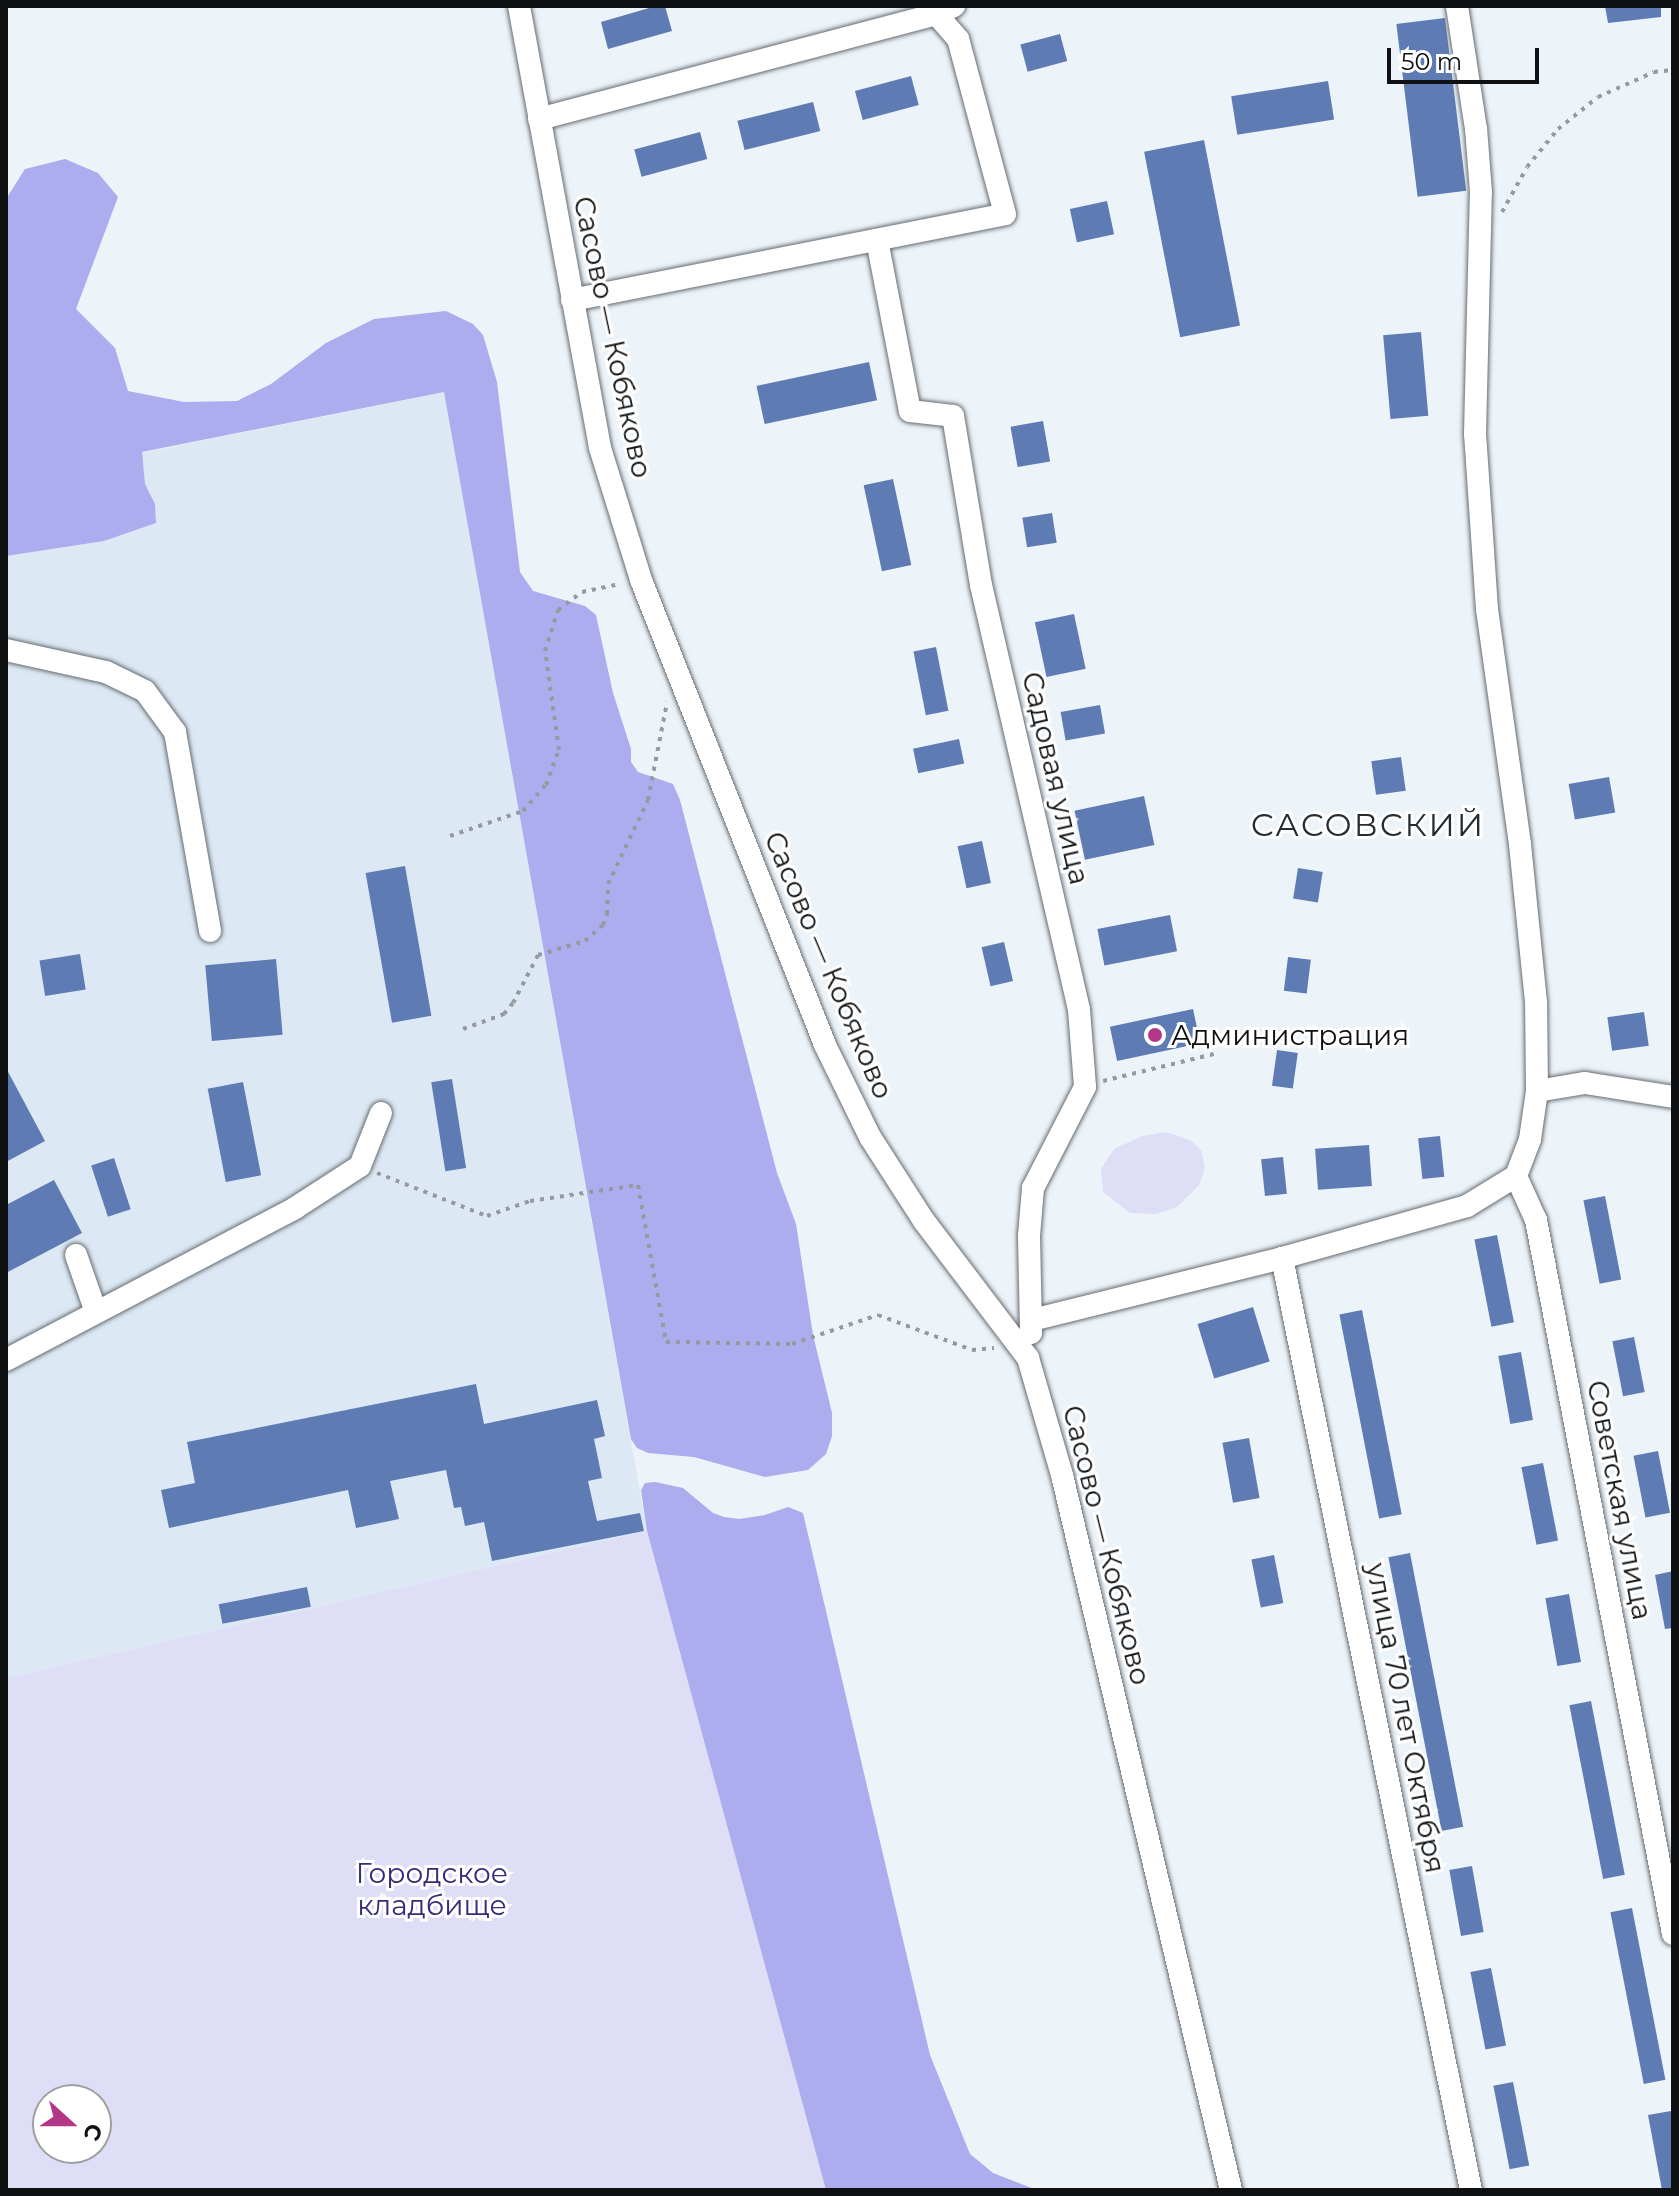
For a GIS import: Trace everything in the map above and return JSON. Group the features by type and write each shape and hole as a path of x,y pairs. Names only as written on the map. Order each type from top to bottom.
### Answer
{"street":[{"name":"Сасово — Кобяково","path":"519,6 600,448 641,580 824,1043 870,1137 924,1221 1023,1352 1062,1475 1231,2190"},
{"path":"1032,1320 1282,1258 1467,1206 1516,1176 1530,1139 1537,1091 1536,1002 1520,844 1485,593 1475,434 1481,192 1476,129 1457,6"},
{"path":"539,119 945,10 958,39 1005,214 572,300"},
{"name":"Садовая улица","path":"877,240 910,411 953,416 981,585 1079,1010 1085,1087"},
{"path":"6,650 106,672 145,691 175,732 210,931"},
{"path":"1537,1091 1585,1083 1673,1097"},
{"path":"1023,1352 1032,1320 1029,1236 1033,1188 1085,1087"},
{"path":"6,1360 295,1208 360,1166 381,1113"},
{"name":"Советская улица","path":"1516,1176 1536,1220 1673,1934"},
{"path":"76,1255 96,1312"},
{"name":"улица 70 лет Октября","path":"1282,1258 1471,2190"}],"path":[{"path":"1501,213 1527,167 1558,129 1598,97 1654,72 1673,70"},
{"path":"450,836 523,811 546,785 559,750 545,651 558,610 582,592 641,580"},
{"path":"463,1029 504,1014 538,955 585,941 603,925 607,914 608,884 642,817 668,698 680,679"},
{"path":"1085,1087 1214,1054"},
{"path":"360,1166 487,1216 530,1201 638,1185 666,1342 792,1344 878,1315 972,1350 1023,1352"}],"shaded area":[{"path":"65,159 98,173 118,197 76,309 115,348 128,391 184,402 237,401 271,384 326,343 374,319 446,311 473,324 483,335 497,382 520,572 533,591 585,606 596,615 613,693 631,749 631,762 638,772 673,784 680,800 777,1173 796,1224 813,1335 832,1413 832,1436 826,1454 808,1470 765,1477 694,1457 648,1453 637,1448 631,1439 444,392 142,452 145,484 155,504 156,523 104,541 6,556 6,199 25,169"},
{"path":"444,392 647,1531 6,1678 6,556 104,541 156,523 155,504 145,484 142,453"},
{"path":"645,1483 683,1488 713,1513 724,1517 739,1519 765,1515 788,1507 803,1513 930,2055 970,2154 993,2173 1037,2190 826,2190 647,1531 641,1490"}],"green space":[{"path":"1166,1132 1190,1140 1201,1150 1205,1168 1199,1185 1177,1207 1156,1214 1130,1213 1103,1192 1101,1169 1114,1149 1142,1136"},
{"name":"Городское кладбище","path":"647,1531 826,2190 6,2190 6,1678"}],"building":[{"path":"665,6 672,31 608,49 601,22"},
{"path":"1605,6 1661,6 1661,17 1608,23"},
{"path":"1445,18 1466,191 1418,197 1396,24"},
{"path":"1060,34 1067,61 1028,72 1020,45"},
{"path":"911,76 919,105 863,120 855,91"},
{"path":"1328,81 1334,120 1237,135 1231,96"},
{"path":"813,102 820,131 745,150 737,121"},
{"path":"700,132 707,159 642,177 634,150"},
{"path":"1204,140 1240,326 1180,337 1144,152"},
{"path":"1107,201 1114,234 1077,242 1070,209"},
{"path":"1421,332 1428,416 1390,419 1383,335"},
{"path":"869,362 877,400 765,424 757,386"},
{"path":"1043,421 1050,461 1018,467 1011,427"},
{"path":"893,479 911,565 882,571 864,485"},
{"path":"1052,513 1057,543 1027,547 1022,518"},
{"path":"1074,614 1086,669 1047,677 1035,622"},
{"path":"936,647 948,711 926,715 913,651"},
{"path":"1100,705 1105,734 1066,741 1061,712"},
{"path":"959,739 964,763 918,773 913,749"},
{"path":"1401,757 1406,791 1376,795 1371,761"},
{"path":"1609,777 1615,812 1575,820 1569,784"},
{"path":"1144,796 1154,845 1085,860 1075,811"},
{"path":"982,841 991,883 966,888 958,846"},
{"path":"405,866 431,1016 392,1023 366,873"},
{"path":"1298,868 1323,872 1318,903 1293,899"},
{"path":"1170,915 1177,951 1104,965 1097,929"},
{"path":"1004,942 1013,981 991,986 982,947"},
{"path":"80,954 86,990 45,996 40,960"},
{"path":"1288,957 1311,960 1307,994 1284,991"},
{"path":"276,959 283,1035 212,1041 205,965"},
{"name":"Администрация","path":"1193,1009 1200,1043 1117,1061 1110,1027"},
{"path":"1644,1012 1649,1046 1612,1051 1607,1017"},
{"path":"1277,1050 1298,1053 1293,1089 1272,1086"},
{"path":"6,1068 45,1141 6,1162"},
{"path":"452,1079 466,1168 445,1171 431,1082"},
{"path":"243,1082 261,1175 226,1182 208,1089"},
{"path":"1440,1136 1444,1177 1422,1179 1418,1138"},
{"path":"1369,1145 1372,1186 1318,1190 1315,1149"},
{"path":"1283,1157 1287,1194 1265,1196 1261,1159"},
{"path":"114,1158 131,1209 108,1217 91,1165"},
{"path":"54,1180 82,1233 6,1273 6,1205"},
{"path":"1605,1196 1621,1279 1600,1284 1583,1200"},
{"path":"1497,1235 1514,1322 1491,1327 1474,1239"},
{"path":"1253,1307 1270,1362 1214,1378 1198,1324"},
{"path":"1362,1310 1402,1514 1379,1519 1339,1314"},
{"path":"1634,1337 1645,1392 1623,1396 1612,1341"},
{"path":"1521,1352 1533,1420 1510,1424 1498,1356"},
{"path":"476,1384 484,1424 597,1400 605,1436 594,1439 602,1478 588,1481 597,1521 640,1513 644,1531 492,1561 484,1522 465,1526 461,1507 454,1508 446,1470 390,1481 399,1519 356,1528 348,1490 169,1528 161,1490 195,1483 187,1442"},
{"path":"1249,1438 1260,1498 1233,1503 1222,1443"},
{"path":"1658,1451 1670,1513 1645,1518 1633,1456"},
{"path":"1543,1463 1558,1541 1536,1545 1521,1467"},
{"path":"1410,1553 1463,1827 1442,1831 1388,1557"},
{"path":"1274,1555 1283,1603 1261,1607 1251,1559"},
{"path":"1673,1571 1673,1628 1665,1629 1655,1575"},
{"path":"307,1587 311,1607 222,1624 219,1604"},
{"path":"1569,1594 1581,1662 1557,1666 1545,1598"},
{"path":"1591,1701 1625,1875 1603,1879 1569,1705"},
{"path":"1472,1866 1484,1932 1461,1936 1449,1870"},
{"path":"1632,1908 1665,2080 1644,2084 1610,1912"},
{"path":"1491,1968 1506,2046 1485,2050 1470,1972"},
{"path":"1513,2082 1529,2165 1510,2169 1493,2086"},
{"path":"1671,2111 1673,2190 1662,2190 1648,2115"}],"place":[{"name":"Администрация","path":"1155,1035"}],"district":[{"name":"САСОВСКИЙ","path":"1368,825"}]}
